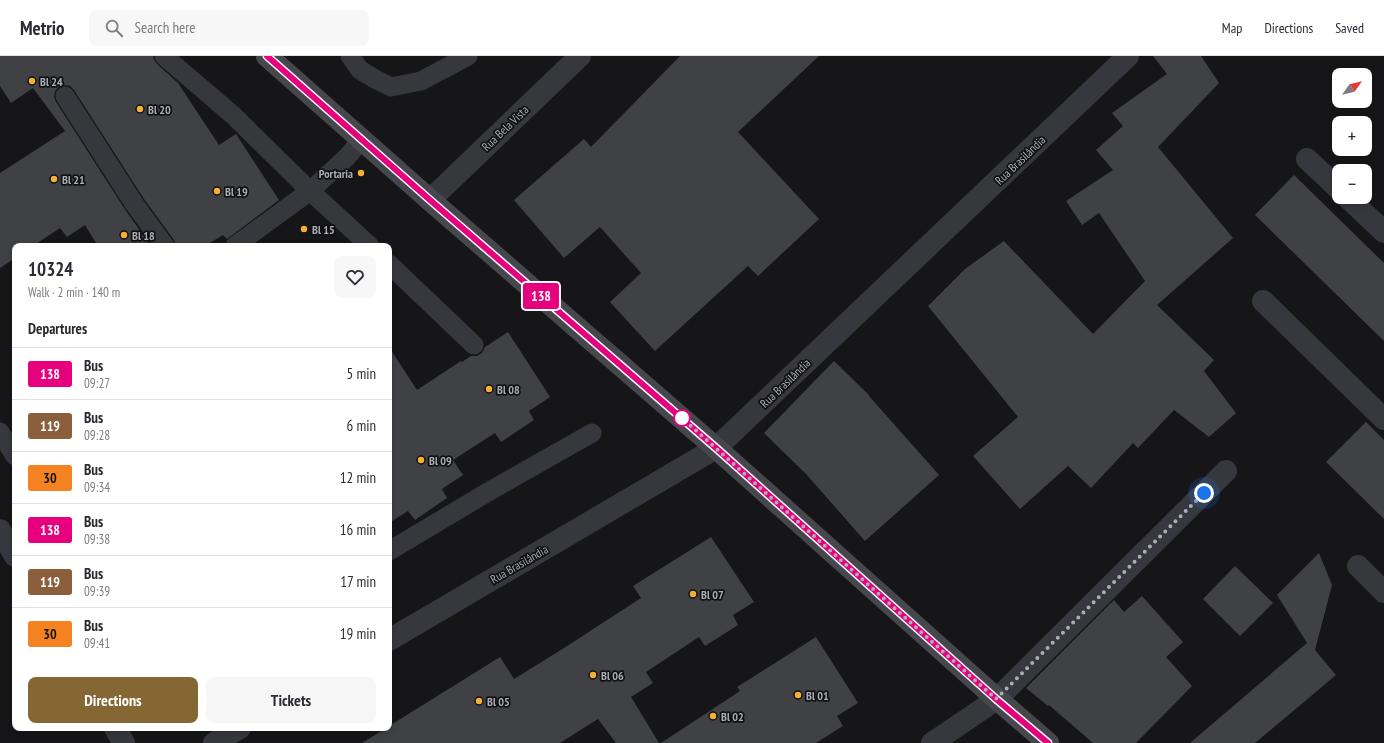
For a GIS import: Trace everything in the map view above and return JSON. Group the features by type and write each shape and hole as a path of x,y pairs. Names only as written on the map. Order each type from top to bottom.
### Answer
{"main road":[{"path":"267,56 430,200 716,448 996,699 1048,743"}],"street":[{"name":"Rua Bela Vista","path":"430,200 580,56"},
{"name":"Rua Brasilândia","path":"392,638 716,448 1128,56"},
{"path":"1307,159 1332,182"},
{"path":"1354,204 1384,232"},
{"path":"1263,301 1384,419"},
{"path":"932,743 996,699 1226,471"},
{"path":"0,530 12,551"},
{"path":"1358,566 1384,592"},
{"path":"117,731 124,743"},
{"path":"214,743 235,731"}],"lane":[{"path":"164,56 234,116 310,191 367,243"},
{"path":"350,56 360,70 391,87 421,81 468,56"},
{"path":"65,96 135,205 163,243"},
{"path":"239,243 310,191 346,157 362,139"},
{"path":"392,267 474,345"},
{"path":"0,432 12,451"},
{"path":"392,549 488,492 592,433"}],"building":[{"path":"0,56 153,56 157,64 178,83 219,145 236,134 279,200 227,239 223,235 210,243 175,243 144,199 74,90 70,86 64,85 55,91 54,97 56,102 126,211 149,243 96,243 85,225 67,237 60,228 38,243 12,243 12,260 0,268 0,173 65,131 33,88 11,103 0,86"},
{"path":"680,56 819,56 738,132 819,219 758,276 748,266 655,351 610,302 641,273 600,227 564,258 514,200 584,139 591,147"},
{"path":"1153,56 1201,56 1219,83 1158,147 1233,238 1157,305 1214,360 1204,371 1236,413 1209,437 1174,410 1138,448 1133,443 1091,488 1068,466 1020,509 973,456 1018,417 928,306 965,269 1004,241 1093,334 1145,281 1099,213 1082,225 1066,201 1113,170 1096,150 1123,126 1112,113 1167,74"},
{"path":"1294,175 1384,263 1384,341 1255,215"},
{"path":"508,332 550,397 529,411 534,420 501,442 495,433 453,460 463,475 442,489 447,498 415,520 408,511 392,521 392,352 417,390 461,361 462,362 471,356 477,356 482,353 485,347"},
{"path":"834,361 869,395 939,475 865,541 806,474 764,433"},
{"path":"1366,422 1384,440 1384,519 1326,462"},
{"path":"711,537 754,602 733,615 738,625 705,646 699,637 646,672 653,683 631,697 659,743 616,743 598,719 560,743 362,743 381,731 392,731 392,724 500,657 514,679 641,598 633,586"},
{"path":"1319,553 1332,585 1315,650 1336,675 1255,743 1190,743 1307,643 1277,595"},
{"path":"1235,566 1273,603 1240,636 1203,599"},
{"path":"1142,596 1183,642 1166,657 1192,686 1136,743 1093,743 1049,705 1048,706 1026,688 1114,600 1124,612"},
{"name":"Bl 01","path":"816,637 858,703 837,716 843,726 816,743 661,743 740,691 737,687"}],"bus line":[{"name":"138","path":"267,56 430,200 716,448 996,699 1048,743"}],"place":[{"name":"Bl 24","path":"32,81"},
{"name":"Bl 20","path":"140,109"},
{"name":"Portaria","path":"361,173"},
{"name":"Bl 21","path":"54,179"},
{"name":"Bl 19","path":"217,191"},
{"name":"Bl 15","path":"304,229"},
{"name":"Bl 18","path":"124,235"},
{"name":"Bl 08","path":"489,389"},
{"name":"Bl 09","path":"421,460"},
{"name":"Bl 07","path":"693,594"},
{"name":"Bl 06","path":"593,675"},
{"name":"Bl 01","path":"798,695"},
{"name":"Bl 05","path":"479,701"},
{"name":"Bl 02","path":"713,716"}],"route":[{"path":"682,418 681,417 996,699 1204,493"}]}
